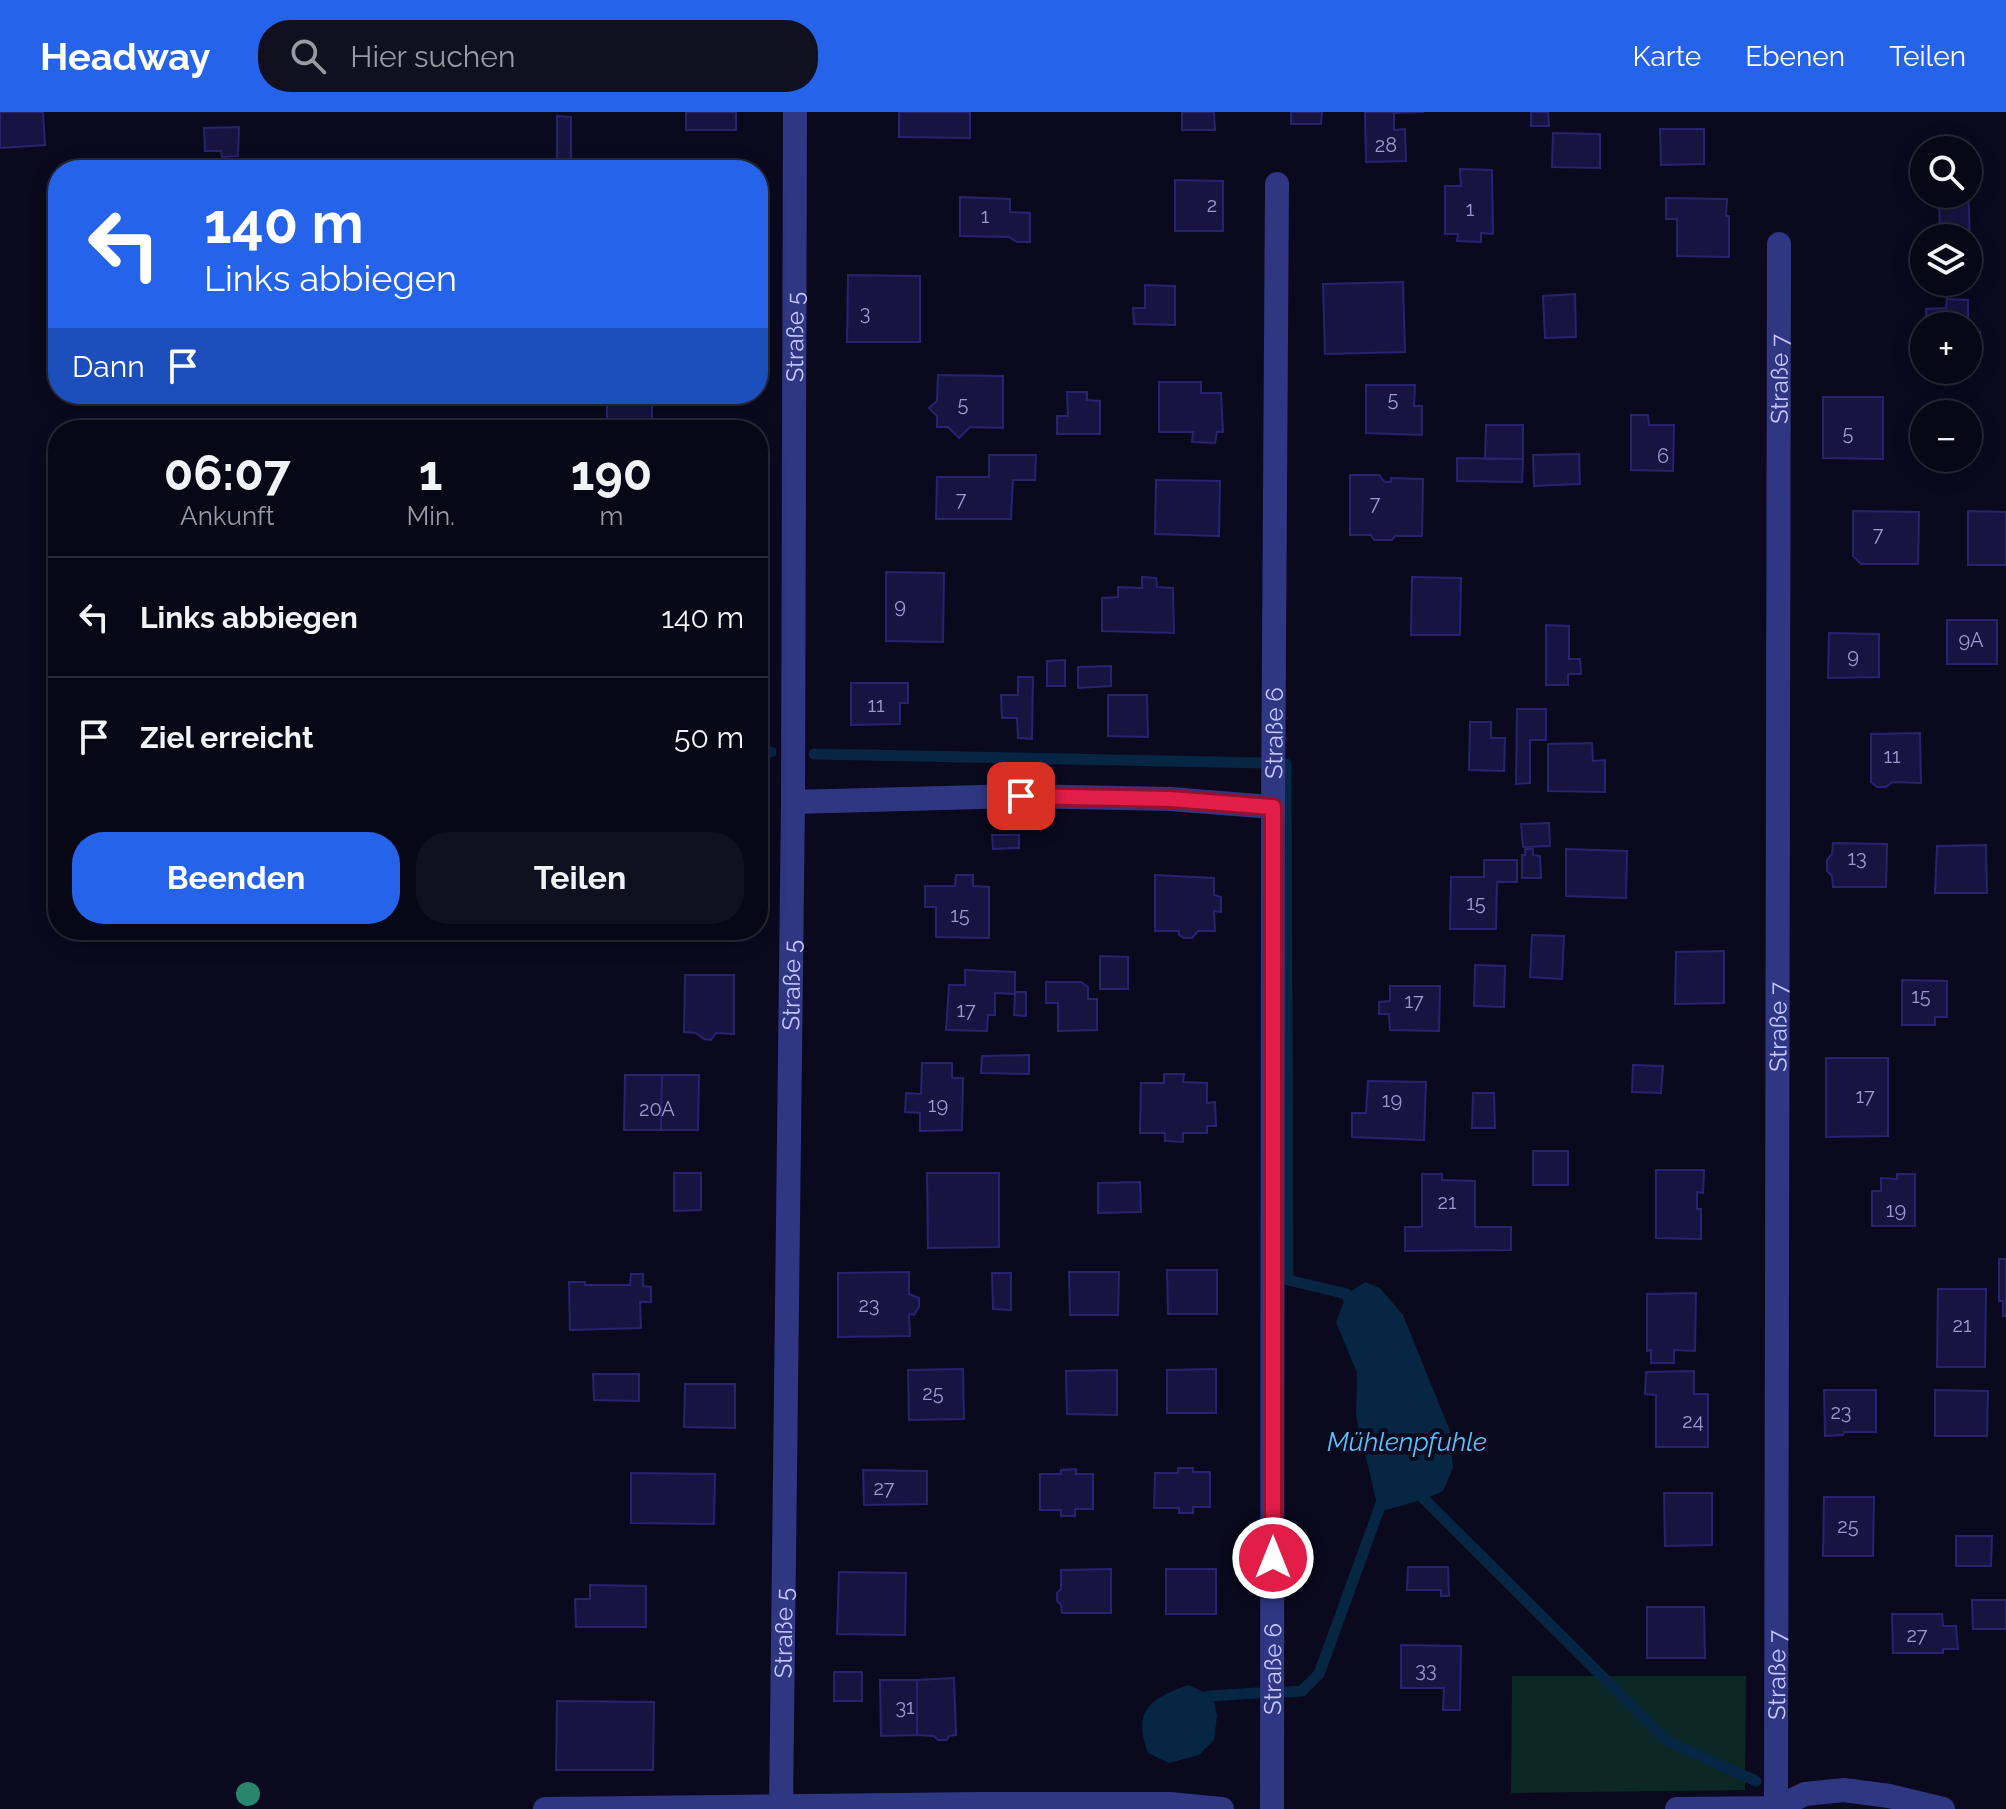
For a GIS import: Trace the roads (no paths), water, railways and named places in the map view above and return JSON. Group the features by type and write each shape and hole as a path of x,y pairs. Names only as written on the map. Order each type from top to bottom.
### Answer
{"street":[{"name":"Straße 5","path":"781,1807 793,802 795,112"},
{"name":"Straße 6","path":"1272,1809 1277,184"},
{"name":"Straße 7","path":"1776,1808 1779,244"},
{"path":"793,802 1021,796 1170,799 1273,807"},
{"path":"1677,1809 1776,1808 1805,1794 1844,1790 1889,1796 1943,1809"},
{"path":"545,1809 1170,1804 1222,1809"}],"water":[{"name":"Mühlenpfuhle","path":"1365,1282 1380,1288 1403,1315 1450,1431 1453,1468 1443,1491 1379,1512 1356,1416 1357,1373 1336,1322 1347,1294"},
{"path":"1188,1685 1213,1696 1217,1716 1214,1740 1199,1755 1169,1763 1148,1753 1142,1726 1144,1716 1154,1701"}],"waterway":[{"path":"814,754 1266,763"},
{"path":"1286,764 1288,1280 1347,1294 1351,1308"},
{"path":"1415,1490 1667,1741 1756,1781"},
{"path":"1286,1692 1302,1691 1319,1674 1383,1498"},
{"path":"1209,1696 1257,1693"}]}
